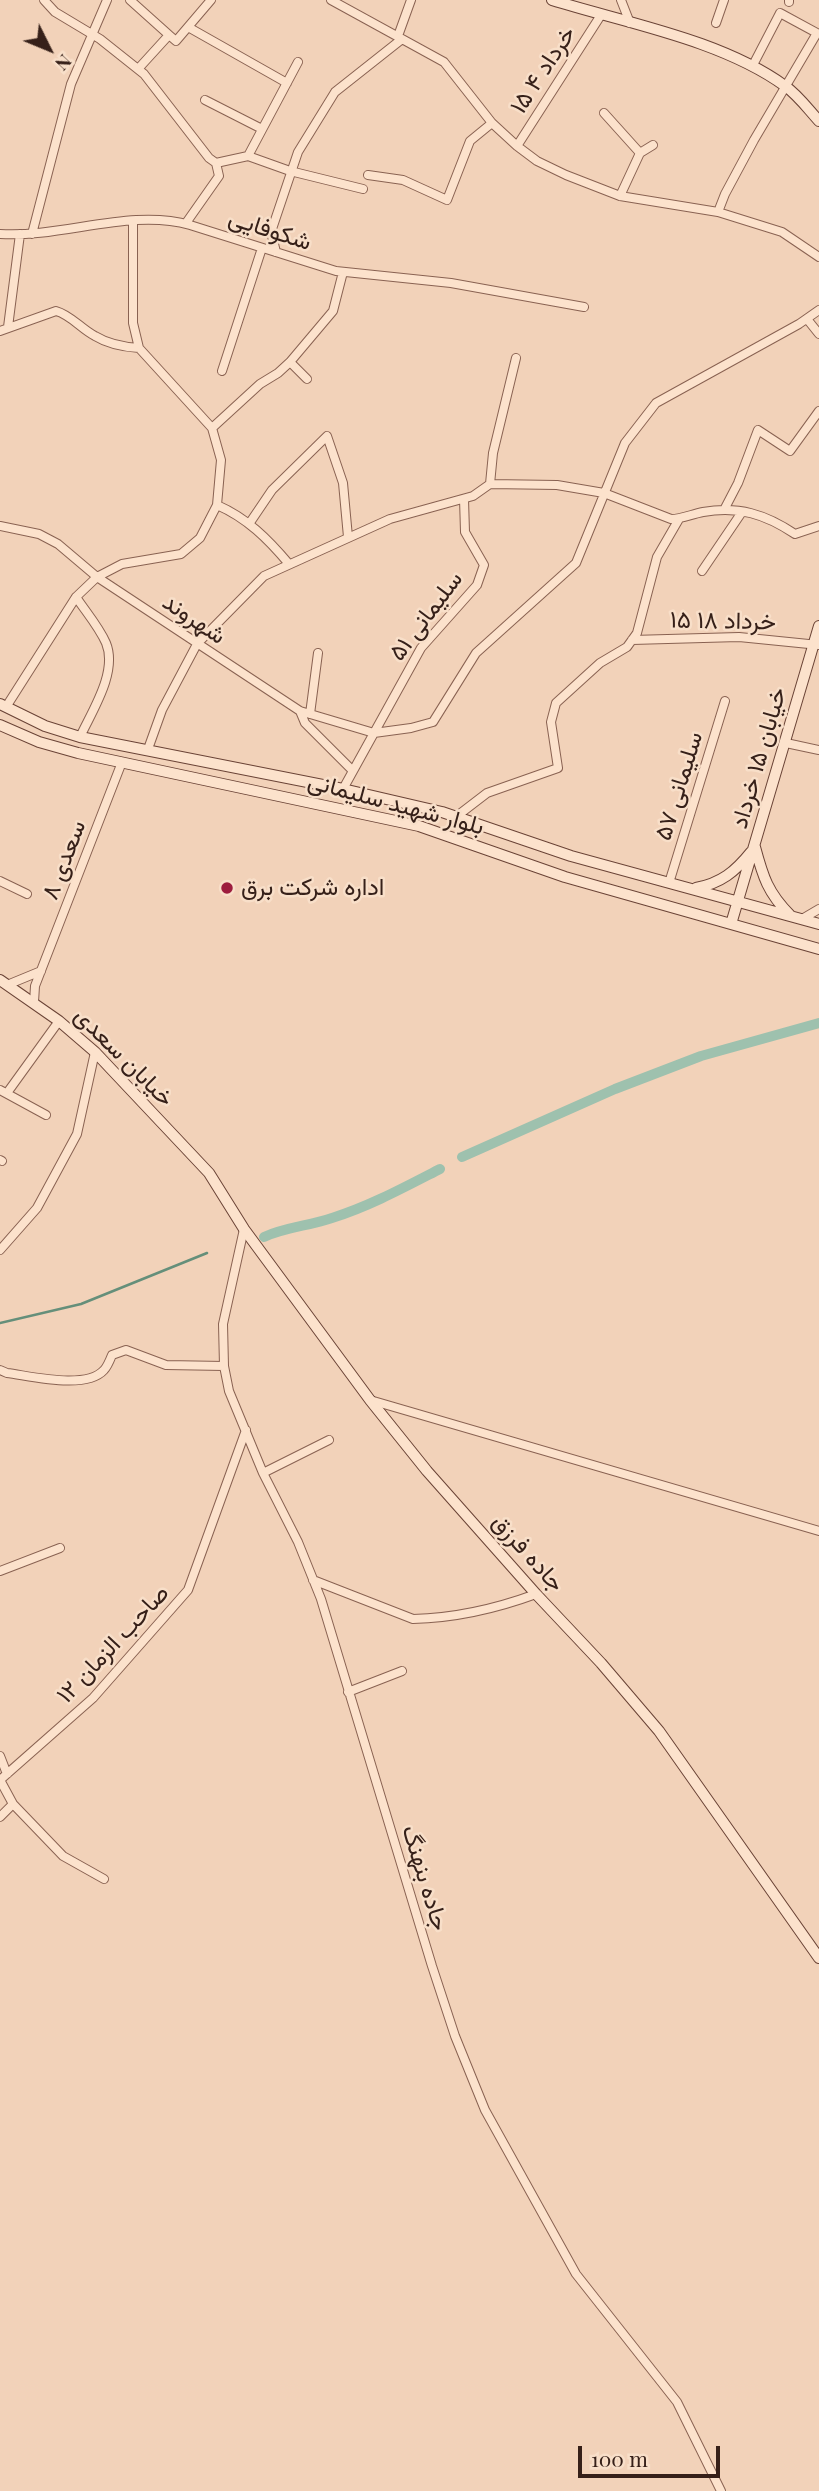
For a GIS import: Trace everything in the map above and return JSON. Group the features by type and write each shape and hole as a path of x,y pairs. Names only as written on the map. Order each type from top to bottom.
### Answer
{"main road":[{"path":"552,0 709,47 753,65 787,87 819,121"},
{"name":"خیابان ۱۵ خرداد","path":"731,924 816,645 819,626"},
{"name":"بلوار شهید سلیمانی","path":"3,705 45,726 80,737 343,789 457,816 572,856 819,924"},
{"name":"بلوار شهید سلیمانی","path":"0,725 52,747 419,826 565,877 819,949"},
{"path":"203,779 207,761"},
{"path":"691,889 713,885 724,879 755,847"},
{"path":"755,847 762,875 770,892 797,918"},
{"name":"خیابان سعدی","path":"3,982 59,1020 95,1052 209,1173"},
{"name":"جاده فرزق","path":"209,1173 244,1229 370,1400 427,1471 659,1731 819,1958"}],"street":[{"path":"44,0 55,12 92,34 144,74 209,158 216,163 219,176 186,223"},
{"path":"32,234 62,113 107,0"},
{"path":"130,0 176,41 211,0"},
{"path":"331,0 444,62 492,123 537,161 566,176 621,196 718,212 782,232 819,257"},
{"path":"276,253 271,232 298,152 335,92 400,38 411,0"},
{"path":"568,5 579,0"},
{"path":"621,0 630,23"},
{"path":"716,23 724,0"},
{"path":"718,212 724,194 817,33 780,13 753,65"},
{"name":"۱۵ خرداد ۴","path":"517,146 601,15"},
{"path":"188,27 287,83"},
{"path":"138,69 169,35"},
{"path":"248,156 298,62"},
{"path":"205,100 262,129"},
{"path":"604,113 640,153"},
{"path":"368,175 403,180 446,200 470,141 492,123"},
{"path":"621,196 640,153 653,145"},
{"path":"216,163 248,156 290,171 363,189"},
{"name":"شکوفایی","path":"0,234 32,234 145,218 186,223 343,272 450,283 584,307"},
{"path":"3,705 76,597 97,577 122,564 181,554 200,538 217,505 221,460 212,428 139,348 133,323 132,221"},
{"path":"20,234 4,329 56,311 67,315 94,336 109,343 139,348"},
{"path":"222,371 262,248"},
{"path":"212,428 260,384 290,362 333,311 343,272"},
{"path":"374,733 433,722 476,653 576,563 625,443 656,404 807,320 819,310"},
{"path":"807,320 819,334"},
{"path":"490,484 493,453 516,358"},
{"path":"290,362 307,380"},
{"path":"725,508 738,483 758,430 790,451 819,411"},
{"path":"249,524 272,490 327,436 343,483 348,537"},
{"path":"148,749 162,710 197,645 264,576 390,519 473,496 490,484 557,485 604,493 671,519 725,508 771,519 795,534 819,526"},
{"name":"سلیمانی ۵۱","path":"343,789 422,648 477,585 484,565 465,532 464,499"},
{"path":"217,505 234,513 267,538 289,564"},
{"path":"702,572 742,512"},
{"path":"457,816 487,793 558,768 551,722 556,702 600,663 627,648 637,633 657,556 679,519"},
{"name":"شهروند","path":"0,526 39,534 52,541 97,577 300,711 374,733"},
{"path":"76,597 107,645 109,665 105,681 80,737"},
{"name":"۱۵ خرداد ۱۸","path":"632,640 738,637 816,645"},
{"path":"310,714 318,653"},
{"name":"سلیمانی ۵۷","path":"668,883 725,701"},
{"path":"300,711 305,723 352,770"},
{"path":"786,743 819,750"},
{"name":"سعدی ۸","path":"34,1002 41,971 122,762"},
{"path":"0,881 27,894"},
{"path":"797,918 819,909"},
{"path":"3,982 41,971"},
{"path":"46,1115 3,1092 59,1020"},
{"path":"0,1250 37,1208 77,1134 95,1052"},
{"name":"جاده بنهنگ","path":"244,1229 223,1324 223,1366 229,1391 262,1473 298,1542 313,1580 455,2036 485,2110 576,2274 677,2402 721,2491"},
{"path":"0,1370 56,1380 88,1380 104,1371 112,1355 126,1350 166,1365 223,1366"},
{"path":"370,1400 819,1531"},
{"name":"صاحب الزمان ۱۲","path":"3,1778 93,1698 188,1590 246,1430"},
{"path":"262,1473 329,1440"},
{"path":"0,1571 60,1548"},
{"path":"313,1580 413,1619 503,1604 536,1594"},
{"path":"348,1692 402,1671"},
{"path":"0,1756 3,1778 13,1804 62,1856 104,1880"},
{"path":"0,1817 13,1804"}],"waterway":[{"path":"462,1157 615,1089 701,1056 819,1023"},
{"path":"264,1237 346,1213 440,1169"},
{"path":"0,1323 81,1304 207,1253"}],"place":[{"name":"اداره شرکت برق","path":"227,888"}]}
